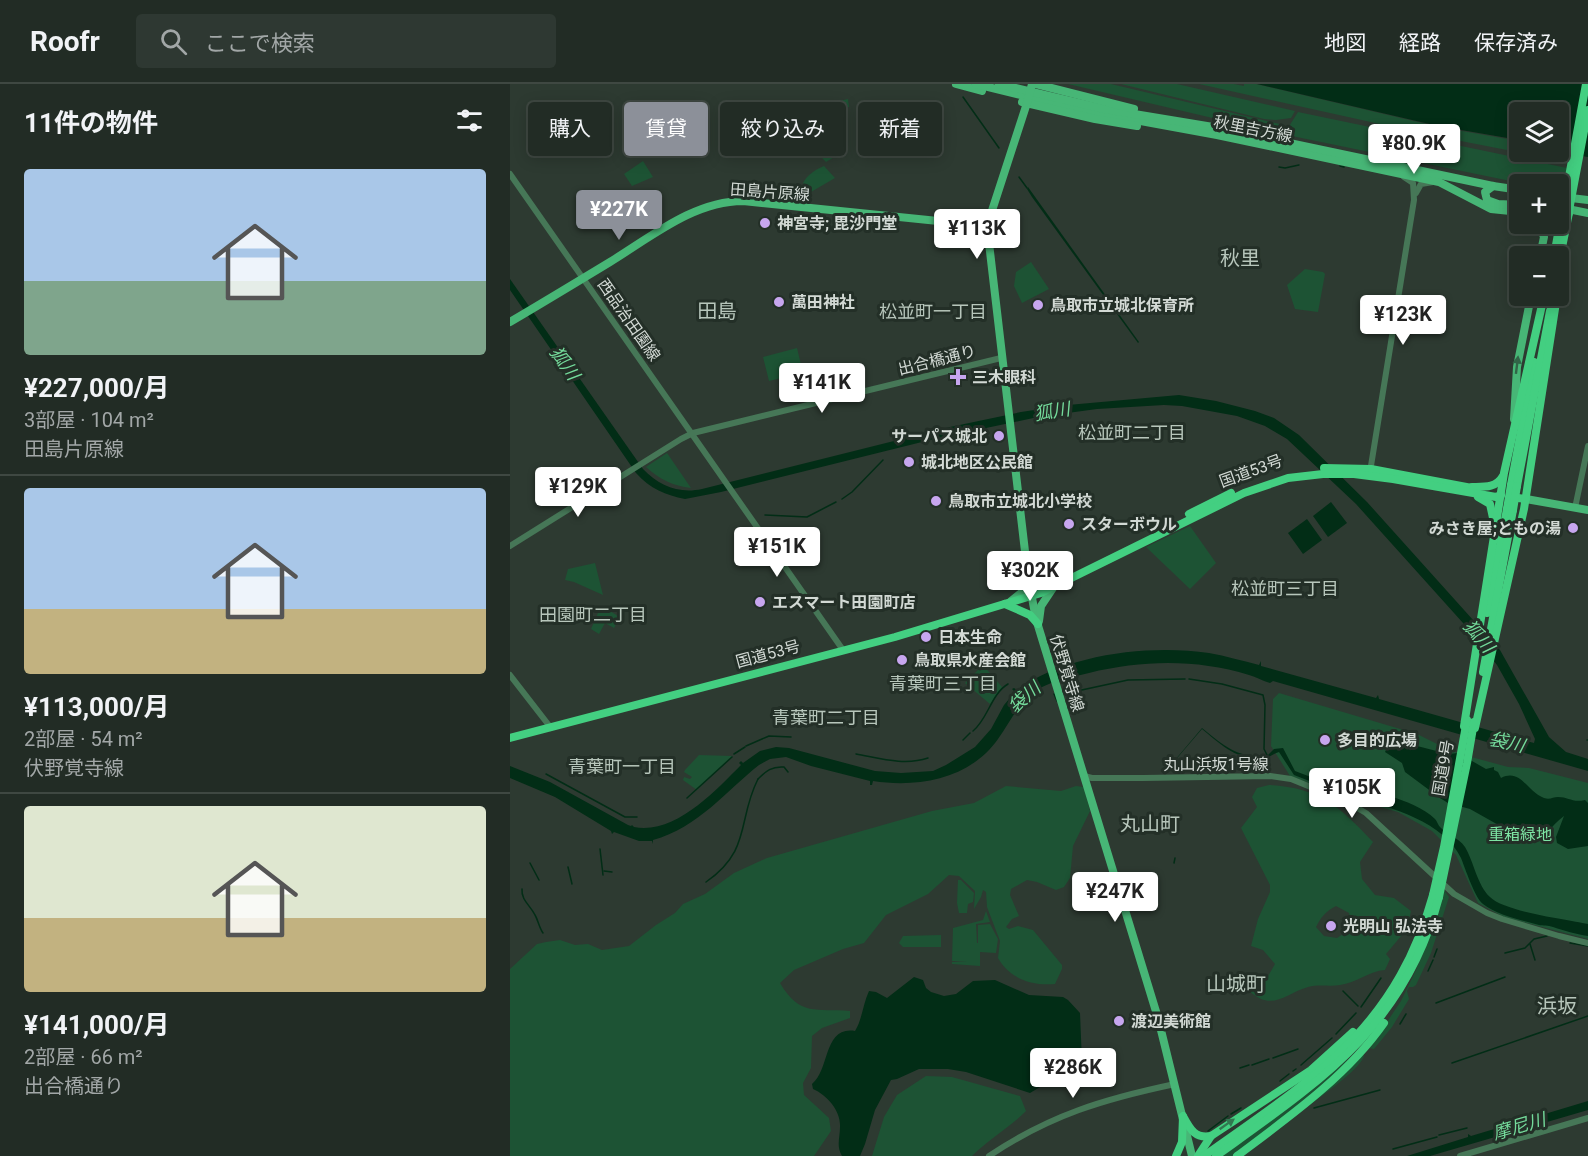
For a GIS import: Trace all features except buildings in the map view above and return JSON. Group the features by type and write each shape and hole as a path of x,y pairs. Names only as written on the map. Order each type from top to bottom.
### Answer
{"highway":[{"path":"1569,186 1586,84"},
{"path":"1569,191 1588,110"},
{"path":"1559,244 1561,234"},
{"path":"1489,563 1514,423 1543,306"},
{"name":"国道9号","path":"1209,1155 1296,1090 1350,1043 1383,1004 1429,933 1510,509 1543,306"},
{"name":"国道9号","path":"1514,486 1553,306"},
{"path":"1470,721 1487,634 1526,500 1554,306"},
{"name":"国道53号","path":"510,738 843,650 1032,596 1208,504 1285,474 1320,471 1370,472 1526,500"},
{"path":"1466,490 1495,485 1504,473"},
{"path":"1466,490 1482,498 1492,508 1487,634"},
{"path":"1029,577 1037,584 1050,586"},
{"path":"1005,604 1030,615 1038,624"},
{"path":"1198,1156 1211,1136 1295,1081 1332,1052 1374,1010 1413,960"},
{"path":"1237,1156 1304,1103 1362,1050 1393,1009 1413,960"},
{"path":"1183,1116 1190,1129 1197,1135 1211,1136"},
{"path":"1176,1156 1182,1142 1183,1116"}],"main road":[{"path":"956,84 1025,108 1114,122 1204,129"},
{"name":"秋里吉方線","path":"976,84 1086,111 1204,129 1439,182 1491,209 1509,208"},
{"name":"秋里吉方線","path":"999,84 1104,109 1509,188"},
{"path":"1034,84 1204,129"},
{"name":"伏野覚寺線","path":"1034,84 987,226 1029,577 1038,624 1158,1018 1192,1156"},
{"path":"1509,191 1493,186 1485,192 1487,200 1509,206"},
{"path":"1569,203 1588,200"},
{"name":"田島片原線","path":"510,322 695,212 719,203 743,201 987,226"},
{"path":"1569,205 1588,213"},
{"path":"1542,246 1544,234"},
{"path":"1514,423 1517,367 1529,306"},
{"path":"1526,500 1588,510"},
{"path":"1005,604 1021,593 1029,577"},
{"path":"1038,624 1041,606 1050,586"}],"street":[{"path":"1352,163 1409,179 1414,186 1414,200 1370,472"},
{"name":"西品治田園線","path":"510,174 843,650"},
{"path":"1414,200 1421,184 1439,182"},
{"name":"出合橋通り","path":"510,546 693,433 1001,358"},
{"path":"1575,508 1588,446"},
{"path":"510,675 551,728"},
{"name":"丸山浜坂1号線","path":"1084,776 1092,778 1270,776 1291,779 1345,801 1366,813 1454,894 1487,913 1588,943"},
{"path":"989,1156 1050,1120 1100,1101 1175,1084"},
{"path":"1460,1156 1588,1118"}],"green space":[{"path":"1068,84 1111,84 1284,125 1275,127 1263,124 1255,128"},
{"path":"1121,84 1177,84 1295,111 1291,118 1264,119"},
{"path":"1199,84 1244,86 1244,84 1256,84 1439,127 1509,139 1509,150"},
{"path":"848,99 849,107 846,108 846,102 835,102"},
{"path":"1298,112 1509,156 1509,162 1538,162 1567,168 1566,174 1509,174 1509,181 1268,131 1288,128"},
{"path":"820,156 836,156 826,162"},
{"path":"643,161 653,177 632,186 624,174"},
{"path":"824,166 835,178 811,192 803,183 807,177"},
{"path":"1031,262 1049,289 1022,303 1014,286 1016,272"},
{"path":"1305,269 1325,274 1318,312 1295,309 1287,285"},
{"path":"797,348 803,373 769,381 763,357"},
{"path":"667,453 691,488 667,481 646,467"},
{"path":"1190,526 1216,563 1190,589 1146,547"},
{"path":"595,563 603,595 565,580 568,569"},
{"path":"601,606 620,617 614,628 605,623 599,634 591,629"},
{"path":"983,665 1002,687 990,704 965,683"},
{"name":"重箱緑地","path":"1279,693 1417,734 1449,750 1475,758 1508,767 1529,768 1588,783 1588,939 1504,917 1478,903 1456,855 1432,831 1398,812 1348,798 1290,776 1271,746 1273,699"},
{"path":"699,755 732,756 697,790 683,780 684,777 690,779 692,777 684,772"},
{"path":"1269,785 1287,787 1315,795 1339,809 1373,842 1360,862 1362,879 1375,895 1394,898 1411,911 1407,929 1386,954 1390,959 1385,970 1373,972 1346,984 1308,987 1272,1001 1257,997 1249,991 1267,978 1275,964 1263,950 1251,946 1258,919 1270,892 1270,885 1241,828 1257,807 1252,797 1257,788","holes":["1336,906 1349,913 1351,923 1346,932 1337,938 1324,936 1316,927 1324,915"]},
{"path":"1006,786 1061,791 1076,786 1084,787 1090,811 1073,846 1070,878 1064,887 1056,890 1027,880 1011,889 1010,895 1019,916 1012,919 1006,927 1009,929 1018,926 1033,930 1062,965 1055,984 1038,984 1022,980 1003,965 998,958 1000,941 987,907 986,892 983,890 974,909 975,891 959,876 949,875 928,894 886,915 864,943 843,949 794,970 780,983 787,994 802,1006 818,1010 850,1011 850,1018 822,1028 812,1036 811,1068 803,1083 804,1095 829,1118 831,1131 814,1156 510,1156 510,969 537,944 560,940 575,945 588,944 602,950 629,946 675,913 683,904 705,894 734,873 767,858 932,811 974,803"},
{"path":"958,880 961,880 974,893 973,902 968,904 967,913 959,913"},
{"path":"1444,890 1449,897 1431,953 1416,985 1409,987 1407,991 1409,999 1392,1027 1374,1049 1367,1048 1359,1064 1350,1073 1274,1130 1385,1025 1401,1001 1415,972 1433,927"},
{"path":"986,911 990,922 976,924 977,943 978,925 990,924 998,939 996,953 980,952 980,966 952,964 952,962 967,962 952,961 953,928 983,920"},
{"path":"941,935 941,947 903,947 899,943 903,936"},
{"path":"1359,1050 1325,1082 1260,1136 1232,1156 1222,1156 1312,1090"},
{"path":"926,1076 952,1077 1020,1096 1026,1111 972,1156 872,1156 884,1117 897,1095"}],"water":[{"path":"1257,84 1588,84 1588,157 1569,154 1569,102 1509,102 1509,138 1438,126"},
{"path":"1028,187 1139,342 1138,343 1032,197"},
{"path":"510,279 643,469 656,480 677,489 702,489 950,427 1068,405 1179,395 1216,401 1274,418 1299,435 1367,502 1500,650 1549,737 1566,752 1588,759 1588,771 1229,670 1189,664 1149,664 1089,673 1046,685 1040,688 1042,692 1038,689 1020,706 986,753 958,772 942,778 908,783 873,781 870,785 870,781 786,757 770,759 759,765 698,818 684,827 653,840 653,844 652,841 639,841 614,832 612,834 611,831 555,797 510,778 510,766 550,782 628,825 649,828 679,818 719,787 741,765 739,763 741,761 743,763 760,751 776,747 789,748 875,771 901,773 933,771 975,747 991,729 1004,705 1015,692 1012,689 1017,690 1059,668 1084,660 1135,651 1161,650 1215,654 1259,665 1261,661 1261,666 1376,698 1378,695 1379,699 1534,743 1535,739 1497,665 1472,633 1356,504 1287,439 1265,426 1237,416 1182,406 1097,409 1038,417 934,439 685,499 659,490 636,473 510,290"},
{"path":"1331,502 1347,523 1328,537 1313,516"},
{"path":"1307,519 1322,540 1303,554 1288,533"},
{"path":"1202,728 1224,745 1246,755 1266,757 1274,749 1283,748 1295,771 1345,790 1343,794 1294,775 1279,752 1266,758 1257,759 1239,755 1223,746 1202,729 1164,773"},
{"path":"1394,740 1448,754 1458,753 1486,769 1494,767 1501,778 1514,776 1519,778 1544,798 1585,800 1588,803 1588,846 1568,849 1557,843 1556,837 1564,816 1537,840 1520,841 1504,836 1502,827 1470,809 1448,803 1405,772 1402,763 1385,752"},
{"path":"1356,795 1377,800 1390,796 1425,811 1443,830 1465,847 1482,886 1490,897 1522,911 1588,924 1588,936 1517,919 1489,908 1477,896 1453,845 1442,835 1430,826 1400,811 1356,798"},
{"path":"914,977 923,980 926,988 931,992 944,996 956,994 973,981 995,980 1029,995 1063,997 1080,1013 1082,1062 1030,1093 966,1072 948,1069 919,1069 891,1080 875,1110 860,1156 842,1156 839,1145 840,1121 836,1110 828,1099 813,1089 812,1084 818,1077 828,1050 837,1035 845,1031 855,1031 869,991 887,998"},
{"name":"摩尼川","path":"1588,1101 1588,1110 1430,1156 1407,1156 1468,1137 1468,1134 1471,1136"}],"waterway":[{"path":"963,97 999,148"},
{"path":"1279,167 1299,165"},
{"path":"1340,166 1344,167"},
{"path":"1019,177 1027,188"},
{"path":"842,499 852,492 883,460"},
{"path":"765,515 807,517 836,502"},
{"path":"1063,691 1071,689 1077,691 1128,680 1185,679"},
{"path":"1189,679 1222,684 1263,695 1265,705 1264,749 1267,755"},
{"name":"袋川","path":"973,731 997,694 1008,684"},
{"path":"1054,694 1057,701"},
{"path":"963,740 970,733"},
{"path":"746,746 769,736 791,737"},
{"path":"734,754 745,747"},
{"path":"856,754 901,761 928,758"},
{"path":"687,798 732,757"},
{"path":"758,779 776,767 784,767 788,772"},
{"path":"546,774 625,817 637,817"},
{"path":"706,882 731,858 758,779"},
{"path":"600,849 603,875"},
{"path":"1174,863 1175,858"},
{"path":"530,863 539,880"},
{"path":"568,867 572,884"},
{"path":"604,871 612,872"},
{"path":"522,889 524,899 543,933"},
{"path":"1505,953 1525,948 1534,939 1547,936"},
{"path":"1570,943 1588,946"},
{"path":"1530,944 1535,960"},
{"path":"1434,957 1437,949"},
{"path":"1428,971 1433,960"},
{"path":"1436,1003 1505,977"},
{"path":"1361,1007 1381,978"},
{"path":"1343,991 1358,1006"},
{"path":"1336,1034 1356,1013"},
{"path":"1400,1024 1406,1014"},
{"path":"1452,1063 1588,1016"},
{"path":"1301,1065 1332,1038"},
{"path":"1273,1058 1298,1049"},
{"path":"1252,1065 1269,1059"},
{"path":"1240,1068 1249,1065"},
{"path":"1280,1081 1289,1074"},
{"path":"1314,1108 1380,1090"},
{"path":"1231,1114 1241,1108"},
{"path":"1208,1131 1228,1116"},
{"path":"1439,1135 1467,1128"},
{"path":"1393,1149 1437,1137"}],"place":[{"name":"神宮寺; 毘沙門堂","path":"765,223"},
{"name":"萬田神社","path":"779,302"},
{"name":"鳥取市立城北保育所","path":"1038,305"},
{"name":"三木眼科","path":"958,377"},
{"name":"サーパス城北","path":"999,436"},
{"name":"城北地区公民館","path":"909,462"},
{"name":"鳥取市立城北小学校","path":"936,501"},
{"name":"スターボウル","path":"1069,524"},
{"name":"みさき屋;ともの湯","path":"1573,528"},
{"name":"エスマート田園町店","path":"760,602"},
{"name":"日本生命","path":"926,637"},
{"name":"鳥取県水産会館","path":"902,660"},
{"name":"多目的広場","path":"1325,740"},
{"name":"光明山 弘法寺","path":"1331,926"},
{"name":"渡辺美術館","path":"1119,1021"}],"district":[{"name":"秋里","path":"1240,258"},
{"name":"田島","path":"717,311"},
{"name":"松並町一丁目","path":"933,311"},
{"name":"松並町二丁目","path":"1132,432"},
{"name":"松並町三丁目","path":"1285,588"},
{"name":"田園町二丁目","path":"593,614"},
{"name":"青葉町三丁目","path":"943,683"},
{"name":"青葉町二丁目","path":"826,717"},
{"name":"青葉町一丁目","path":"622,766"},
{"name":"丸山町","path":"1150,824"},
{"name":"山城町","path":"1236,984"},
{"name":"浜坂","path":"1557,1006"}],"water label":[{"name":"狐川","path":"565,363"},
{"name":"狐川","path":"1052,411"},
{"name":"狐川","path":"1479,636"}]}
